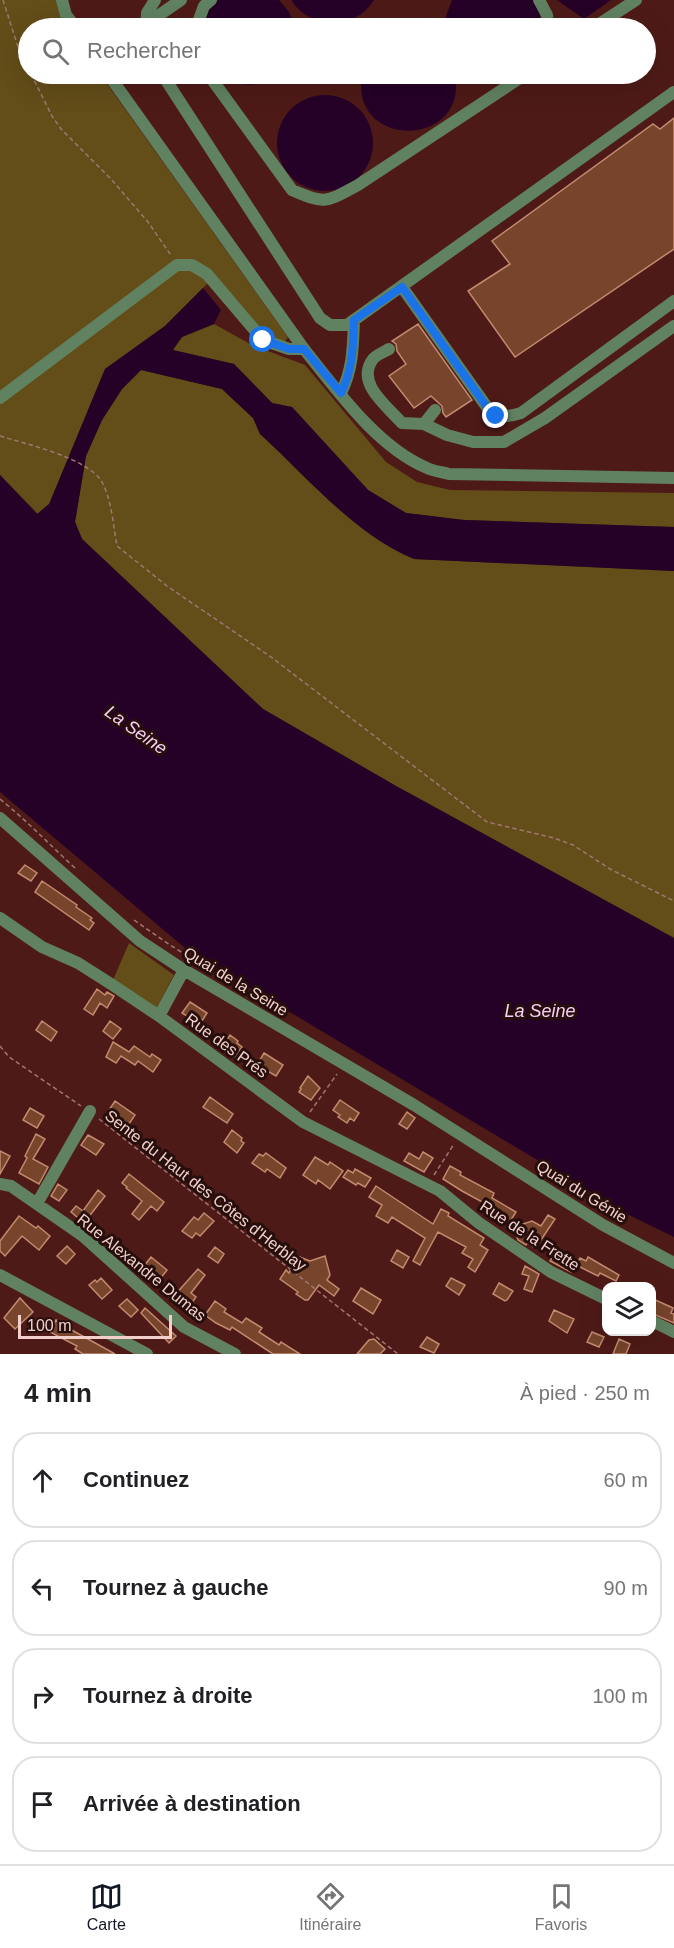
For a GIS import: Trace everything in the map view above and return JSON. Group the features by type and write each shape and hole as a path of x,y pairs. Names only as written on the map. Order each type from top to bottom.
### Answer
{"street":[{"path":"62,0 68,18"},
{"path":"147,18 155,0"},
{"path":"157,18 181,0"},
{"path":"200,18 204,6 211,0"},
{"path":"539,0 547,18"},
{"path":"608,18 636,0"},
{"path":"115,84 304,349 388,444 404,456 428,469 449,474 674,478"},
{"path":"168,84 320,318 330,325 347,325 674,92"},
{"path":"215,84 292,190 313,199 330,200 358,185 511,84"},
{"path":"0,398 177,265 192,265 207,274 263,340 289,349 304,349"},
{"path":"402,287 489,410 496,416 510,417 521,413 674,301"},
{"path":"341,393 348,379 352,361 354,320"},
{"path":"389,349 373,358 367,373 369,386 402,423 424,424 447,435 473,442 504,442 545,418 674,326"},
{"path":"424,424 435,410"},
{"name":"Quai de la Seine","path":"0,818 140,941 184,970 476,1144"},
{"name":"Rue des Prés","path":"0,918 42,946 95,974 159,1016 303,1122 440,1191"},
{"path":"159,1016 184,970"},
{"path":"39,1200 90,1112"},
{"name":"Quai du Génie","path":"476,1144 603,1225 674,1263"},
{"name":"Rue Alexandre Dumas","path":"0,1184 11,1186 83,1236 184,1327 235,1354"},
{"name":"Rue de la Frette","path":"440,1191 479,1223 551,1272 602,1297"},
{"path":"0,1275 147,1354"},
{"path":"656,1323 674,1332"}],"path":[{"path":"3,0 18,47"},
{"path":"36,84 61,129 111,179 148,222 177,265"},
{"path":"0,436 59,455 93,471 101,481 108,499 117,546 167,586 271,657 487,822 554,838 573,845 619,874 674,901"},
{"path":"0,799 23,817 30,827 48,840 80,873"},
{"path":"128,916 225,980"},
{"name":"Sente du Haut des Côtes d'Herblay","path":"0,1046 9,1057 90,1112 398,1354"},
{"path":"303,1122 344,1064"},
{"path":"427,1185 460,1134"}],"shaded area":[{"path":"0,0 56,0 63,18 18,18 18,84 107,84 288,337 284,343 252,326 213,278 165,326 105,369 50,504 38,514 0,475"},
{"path":"214,324 252,345 305,365 386,462 417,482 450,490 674,493 674,527 464,520 406,513 368,490 292,407 272,403 234,364 172,350 182,337"},
{"path":"141,370 222,389 253,418 260,434 299,470 414,559 674,571 674,938 396,786 263,709 82,539 75,522 86,456 102,420 122,389"},
{"path":"129,943 174,975 156,1009 113,980"}],"water":[{"path":"218,0 279,0 292,18 206,18 208,11"},
{"path":"291,0 374,0 366,10 354,18 312,18"},
{"path":"452,0 535,0 540,18 446,18"},
{"path":"557,0 611,0 585,18"},
{"path":"362,84 455,84 454,99 445,116 428,127 409,131 389,127 373,117 363,99"},
{"path":"325,95 343,99 359,109 369,125 373,143 369,161 359,177 343,187 325,191 307,187 291,177 281,161 277,143 281,125 291,109 307,99"},
{"name":"La Seine","path":"203,288 221,310 214,324 182,337 173,350 234,364 272,403 292,407 368,490 406,513 464,520 674,527 674,571 414,559 392,549 332,504 260,434 253,418 222,389 141,370 122,389 102,420 86,456 75,522 82,539 263,709 396,786 674,938 674,1237 631,1216 191,953 0,792 0,475 37,514 49,504 105,369 165,326"}],"building":[{"path":"674,118 674,249 515,357 468,291 510,264 492,241 653,124 660,129"},
{"path":"418,324 472,400 446,417 442,406 431,396 414,408 389,376 406,364 397,351 396,344 392,341"},
{"path":"25,865 37,873 31,881 18,873"},
{"path":"42,881 92,918 90,920 94,923 89,930 35,892"},
{"path":"97,989 105,995 107,992 114,996 107,1008 100,1003 93,1015 84,1009"},
{"path":"190,1002 207,1013 200,1024 182,1013"},
{"path":"42,1021 57,1032 51,1041 36,1030"},
{"path":"110,1021 121,1029 113,1039 103,1031"},
{"path":"230,1035 242,1047 235,1057 221,1048"},
{"path":"113,1042 129,1052 134,1046 150,1057 152,1054 161,1060 153,1072 138,1061 135,1065 121,1056 116,1063 106,1057"},
{"path":"264,1053 283,1065 276,1076 257,1065"},
{"path":"308,1076 320,1088 311,1100 299,1092"},
{"path":"210,1097 233,1114 227,1123 203,1107"},
{"path":"340,1100 359,1113 354,1121 350,1118 347,1123 333,1110"},
{"path":"115,1101 135,1115 129,1124 109,1110"},
{"path":"30,1108 44,1116 37,1128 23,1120"},
{"path":"407,1112 415,1118 407,1129 399,1124"},
{"path":"232,1130 242,1138 241,1141 244,1143 237,1153 224,1142"},
{"path":"36,1134 45,1139 33,1159 48,1167 39,1184 19,1173"},
{"path":"88,1135 104,1144 96,1155 81,1145"},
{"path":"0,1151 10,1156 0,1174"},
{"path":"423,1152 433,1158 424,1172 404,1161 409,1153 419,1159"},
{"path":"266,1153 286,1168 280,1178 252,1163 259,1154 263,1156"},
{"path":"315,1157 328,1165 330,1162 343,1171 330,1189 318,1180 316,1184 303,1175"},
{"path":"450,1166 461,1172 460,1175 494,1193 492,1198 516,1212 509,1223 496,1216 499,1211 443,1179"},
{"path":"355,1169 371,1178 365,1187 358,1183 356,1185 343,1177 348,1170 353,1173"},
{"path":"129,1174 164,1202 157,1211 151,1206 139,1220 132,1214 142,1201 122,1183"},
{"path":"58,1184 67,1190 59,1201 51,1196"},
{"path":"376,1186 433,1224 441,1209 449,1213 448,1216 484,1238 480,1245 488,1250 475,1272 468,1267 473,1259 462,1253 466,1247 438,1232 420,1265 413,1261 425,1238 392,1217 388,1223 376,1216 382,1205 369,1197"},
{"path":"98,1190 105,1196 84,1223 71,1212 76,1206 83,1211"},
{"path":"204,1213 214,1221 200,1236 196,1233 192,1238 182,1231 194,1217 198,1220"},
{"path":"548,1215 555,1219 539,1243 536,1241 533,1247 518,1240 514,1227 532,1221 541,1226"},
{"path":"19,1216 36,1228 38,1226 50,1236 39,1250 22,1236 5,1256 0,1251 0,1241"},
{"path":"67,1246 75,1254 66,1264 57,1256"},
{"path":"215,1247 224,1254 218,1263 208,1256"},
{"path":"397,1250 409,1257 403,1268 391,1261"},
{"path":"554,1254 575,1265 571,1272 550,1261"},
{"path":"297,1256 310,1261 325,1256 330,1275 327,1280 339,1289 334,1296 319,1285 308,1300 305,1300 280,1279 286,1270 289,1273"},
{"path":"151,1257 167,1270 160,1279 144,1266"},
{"path":"588,1257 619,1275 616,1281 600,1273 598,1276 576,1265 580,1258 586,1261"},
{"path":"525,1266 539,1274 532,1292 524,1289 529,1276 522,1274"},
{"path":"198,1269 205,1275 191,1293 196,1297 189,1307 173,1297"},
{"path":"101,1278 112,1290 102,1299 89,1285"},
{"path":"451,1278 465,1285 459,1295 446,1286"},
{"path":"499,1283 513,1291 505,1301 493,1294"},
{"path":"361,1288 381,1300 373,1314 353,1301"},
{"path":"20,1298 33,1312 15,1329 4,1318"},
{"path":"127,1299 138,1310 131,1317 119,1306"},
{"path":"656,1300 673,1308 671,1313 674,1314 674,1323 656,1315"},
{"path":"215,1301 226,1309 224,1312 242,1323 246,1318 262,1328 259,1332 279,1345 281,1342 300,1354 273,1354 232,1327 230,1330 216,1323 205,1315"},
{"path":"145,1308 176,1336 169,1343 141,1313"},
{"path":"554,1310 574,1319 567,1333 549,1321"},
{"path":"56,1320 115,1354 83,1354 75,1349 77,1346 50,1332"},
{"path":"592,1332 604,1337 599,1347 587,1342"},
{"path":"427,1337 439,1344 434,1353 420,1347"},
{"path":"374,1339 385,1349 380,1354 357,1354 369,1340"},
{"path":"619,1339 630,1344 626,1354 613,1354"}],"route":[{"path":"263,340 289,349 304,349 341,393 348,379 352,361 354,320 402,287 489,410 496,416"}]}
